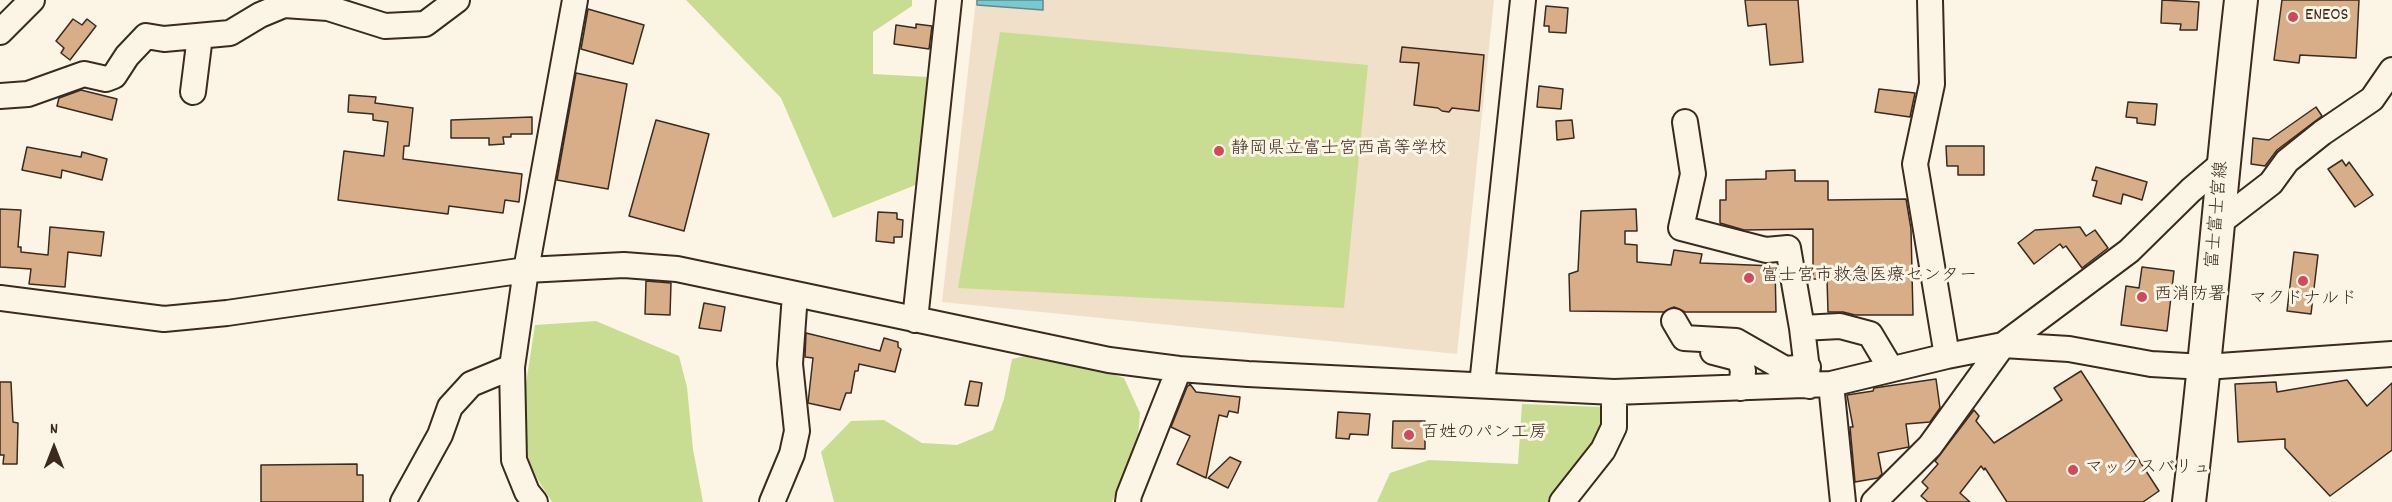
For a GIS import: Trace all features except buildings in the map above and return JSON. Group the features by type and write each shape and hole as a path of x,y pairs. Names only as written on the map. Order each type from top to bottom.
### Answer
{"main road":[{"name":"富士富士宮線","path":"2189,502 2205,367 2223,163 2241,0"}],"street":[{"path":"0,32 32,0"},
{"path":"0,96 28,94 84,74 106,80 114,76 127,56 146,36 164,39 230,33 260,15 284,5 328,8 385,26 425,24 457,0"},
{"path":"535,502 527,492 514,460 512,367 526,270 575,0"},
{"path":"915,320 950,0"},
{"path":"1482,385 1523,0"},
{"path":"1930,0 1932,84 1916,164 1947,356"},
{"path":"193,92 200,36"},
{"path":"2218,223 2271,183 2287,161 2322,133 2372,99 2392,70"},
{"path":"1685,122 1693,174 1681,228 1766,250 1788,248 1802,328 1816,379 1843,502"},
{"path":"1874,502 1930,446 2003,345 2129,251 2191,190 2223,163"},
{"path":"0,298 164,318 227,313 526,270 624,265 677,269 1109,360 1179,369 1614,392 1741,388 1816,379 1890,369 2003,345 2069,349 2151,364 2205,367 2392,354"},
{"path":"772,502 792,454 797,431 790,364 795,294"},
{"path":"1674,321 1684,338 1736,341 1785,369 1816,379"},
{"path":"1802,328 1840,326 1870,334 1890,369"},
{"path":"1684,350 1710,351 1740,359 1743,370 1741,388"},
{"path":"403,502 440,435 450,407 471,384 512,367"},
{"path":"1128,502 1179,369"},
{"path":"1562,502 1603,450 1614,427 1614,392"}],"shaded area":[{"name":"静岡県立富士宮西高等学校","path":"976,0 1494,0 1457,354 942,302"}],"green space":[{"path":"686,0 912,0 912,6 873,32 873,74 929,77 918,184 833,218 781,98"},
{"path":"1000,32 1368,65 1344,308 958,288"},
{"path":"596,321 679,356 687,387 693,449 703,502 552,502 529,466 523,403 535,325"},
{"path":"1046,351 1124,378 1140,413 1137,448 1112,502 834,502 821,452 851,421 884,420 922,443 957,445 993,430 1004,399 1012,359"},
{"path":"1522,404 1602,407 1609,425 1553,502 1377,502 1390,473 1429,460 1518,464"}],"water":[{"path":"977,0 1043,0 1043,10 977,5"}],"place":[{"name":"ENEOS","path":"2293,17"},
{"name":"静岡県立富士宮西高等学校","path":"1219,151"},
{"name":"富士宮市救急医療センター","path":"1749,278"},
{"name":"マクドナルド","path":"2303,281"},
{"name":"西消防署","path":"2142,297"},
{"name":"百姓のパン工房","path":"1409,435"},
{"name":"マックスバリュ","path":"2073,470"}]}
